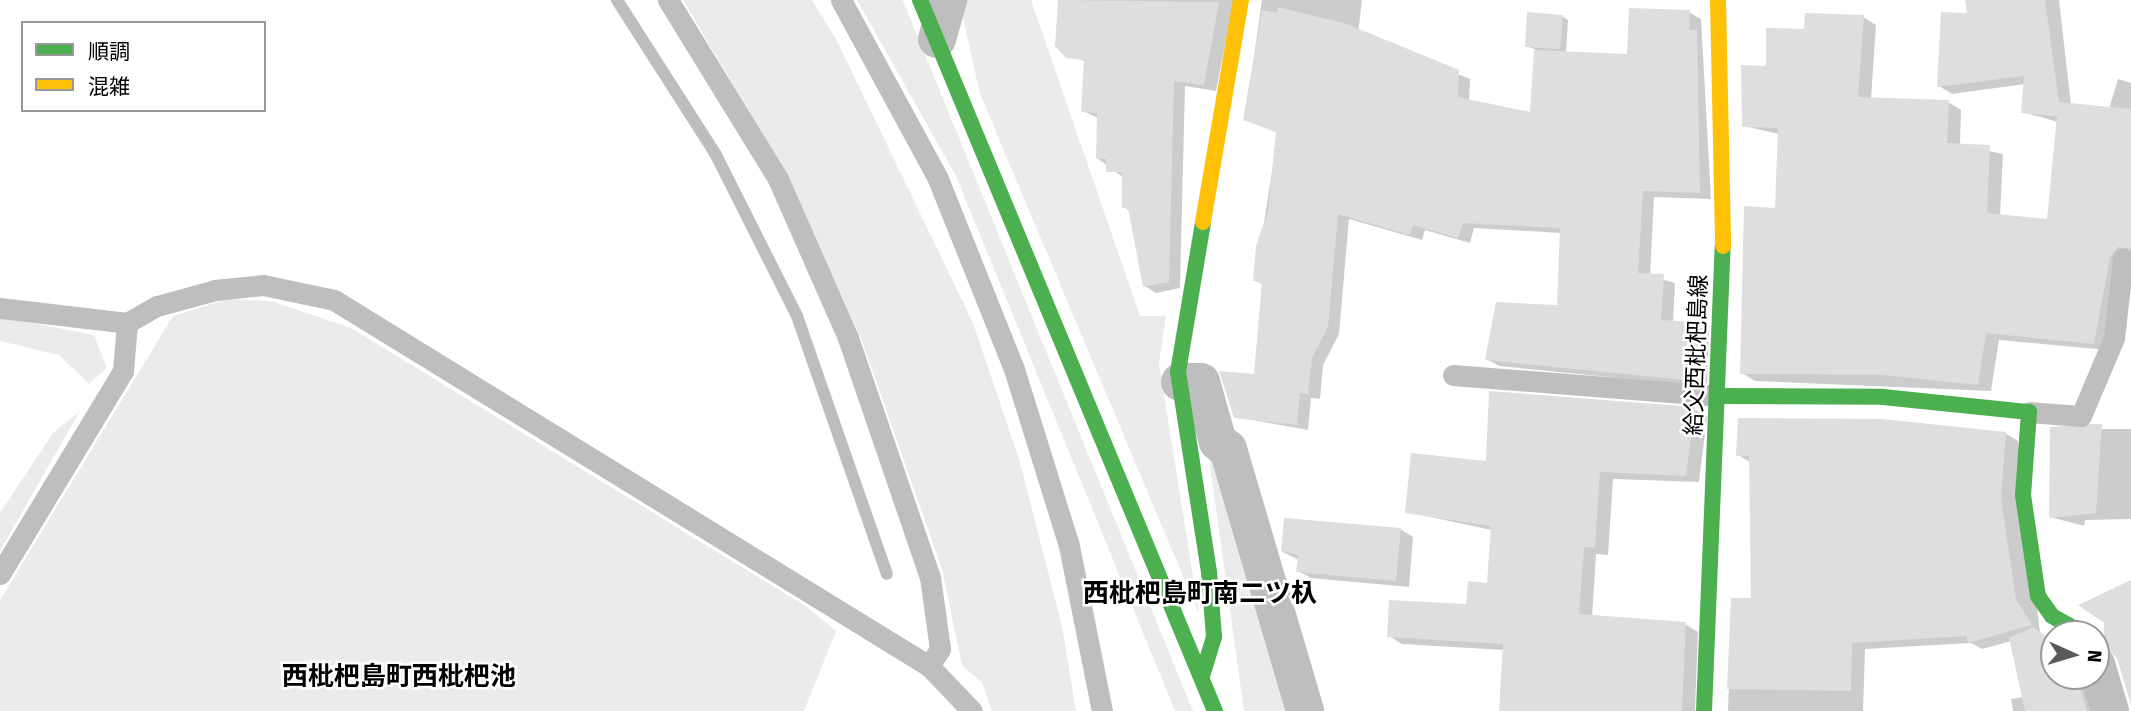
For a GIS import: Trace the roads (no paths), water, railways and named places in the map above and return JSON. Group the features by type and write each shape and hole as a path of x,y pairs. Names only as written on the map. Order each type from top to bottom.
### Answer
{"street":[{"path":"920,0 1215,711"},
{"path":"937,39 948,0"},
{"path":"1202,676 1214,637 1209,572 1180,382 1241,0"},
{"name":"給父西枇杷島線","path":"1704,711 1724,193 1718,0"},
{"path":"1180,382 1200,382 1218,443 1227,449 1305,711"},
{"path":"1717,396 1883,397 2029,412 2023,495 2038,596 2052,616 2059,620"},
{"path":"2104,690 2110,711"}],"lane":[{"path":"668,0 778,179 848,338 930,577 940,649 929,666"},
{"path":"841,0 939,179 1010,358 1069,546 1102,711"},
{"path":"2029,412 2081,416 2114,338 2123,259"},
{"path":"0,308 127,323 157,306 215,290 263,285 334,300 929,666 972,711"},
{"path":"0,574 123,371 127,323"},
{"path":"1453,375 1717,396"}],"waterway":[{"path":"617,0 716,155 797,316 887,574"}],"district":[{"name":"西枇杷島町南二ツ杁","path":"1200,594"},
{"name":"西枇杷島町西枇杷池","path":"399,677"}]}
